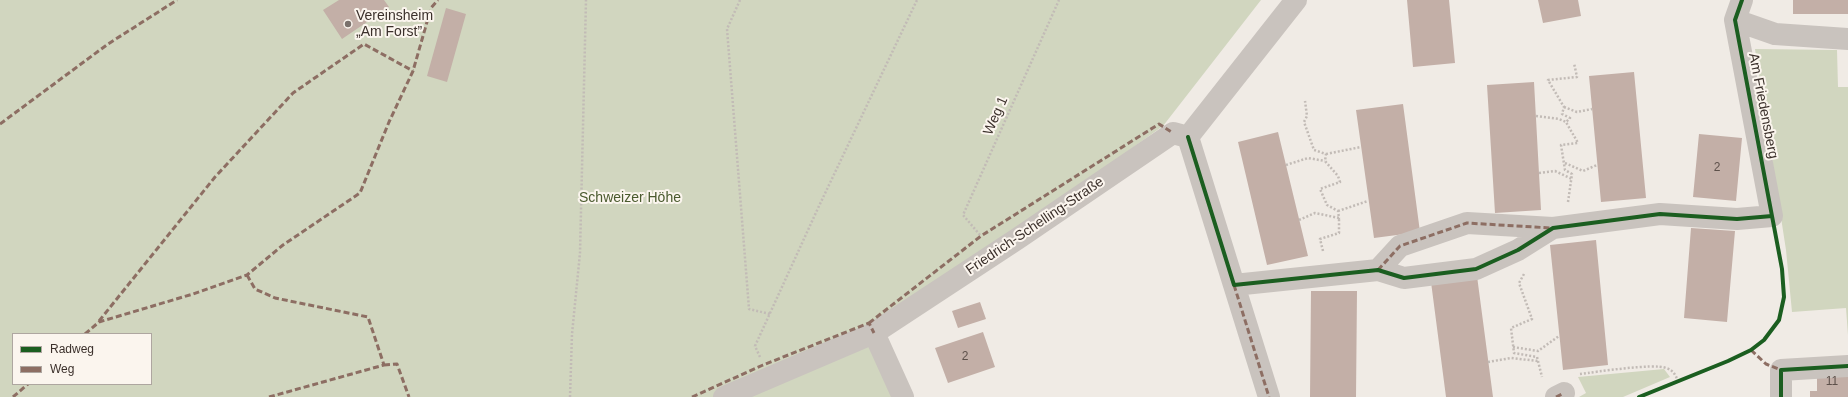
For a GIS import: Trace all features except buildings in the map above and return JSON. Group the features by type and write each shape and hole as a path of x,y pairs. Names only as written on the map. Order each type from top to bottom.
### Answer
{"street":[{"name":"Friedrich-Schelling-Straße","path":"724,397 874,333 1016,239 1180,135 1296,0"},
{"path":"1739,10 1775,34 1848,39"},
{"name":"Am Friedensberg","path":"1553,228 1660,214 1737,219 1772,216 1739,10"},
{"path":"1180,135 1234,285 1270,397"},
{"path":"1378,270 1400,246 1467,223 1553,228"},
{"path":"1234,285 1378,270 1404,278 1476,268 1518,250 1553,228"},
{"path":"874,333 903,397"},
{"path":"1781,397 1782,370 1848,366"}],"path":[{"path":"570,397 572,334 580,253 586,0"},
{"path":"740,0 727,29 749,309 770,314"},
{"path":"760,358 755,346 819,206 917,0"},
{"path":"1574,63 1577,77 1548,80 1564,107 1577,112 1592,109"},
{"path":"1305,101 1307,116 1304,122 1314,150 1326,154 1361,147"},
{"path":"1564,107 1562,114 1570,118 1566,122"},
{"path":"1536,116 1559,119 1566,122 1578,143 1561,145 1565,170 1572,174 1567,203"},
{"path":"1325,161 1326,154"},
{"path":"1286,165 1308,158 1325,161 1338,176 1340,182 1320,189 1327,205 1338,211 1368,201"},
{"path":"1565,163 1583,171 1598,165"},
{"path":"1539,173 1555,172 1572,179"},
{"path":"1324,254 1320,239 1339,233 1338,211"},
{"path":"1299,220 1315,213 1338,218"},
{"path":"1519,283 1532,319 1511,328 1514,353 1537,357 1538,361 1559,386 1652,367 1665,367 1674,372 1678,381"},
{"path":"1513,347 1538,350 1559,336"},
{"path":"1488,362 1511,358 1538,361"}],"green space":[{"name":"Schweizer Höhe","path":"0,0 1261,0 1163,126 874,333 903,397 0,397"},
{"path":"1755,49 1837,50 1838,87 1848,87 1848,335 1846,308 1792,312 1786,250"},
{"path":"1664,369 1670,377 1623,397 1579,397 1586,393 1578,377"}],"marked path":[{"path":"0,124 108,44 177,0"},
{"path":"86,333 99,322 193,294 247,275 283,245 360,193 389,122 413,71 431,8 438,0"},
{"path":"99,321 215,177 293,93 364,44 413,71"},
{"path":"869,323 981,236 1159,124 1173,133"},
{"path":"1378,270 1400,246 1467,223 1551,228"},
{"path":"247,275 255,289 275,298 368,317 384,365 269,397"},
{"path":"1234,285 1269,397"},
{"path":"692,397 763,365 869,323 874,333"},
{"path":"1751,350 1766,364 1781,370"},
{"path":"384,365 397,364 409,397"},
{"path":"13,397 27,385"},
{"path":"1556,397 1564,393"}],"cycle path":[{"path":"1639,397 1728,361 1751,350 1764,340 1779,320 1784,297 1782,269 1735,20 1742,0"},
{"path":"1188,137 1234,285 1378,270 1404,278 1476,269 1518,250 1553,228 1660,214 1737,219 1772,216"},
{"path":"1781,397 1781,370 1848,366"}],"place":[{"name":"Vereinsheim „Am Forst”","path":"348,24"}]}
